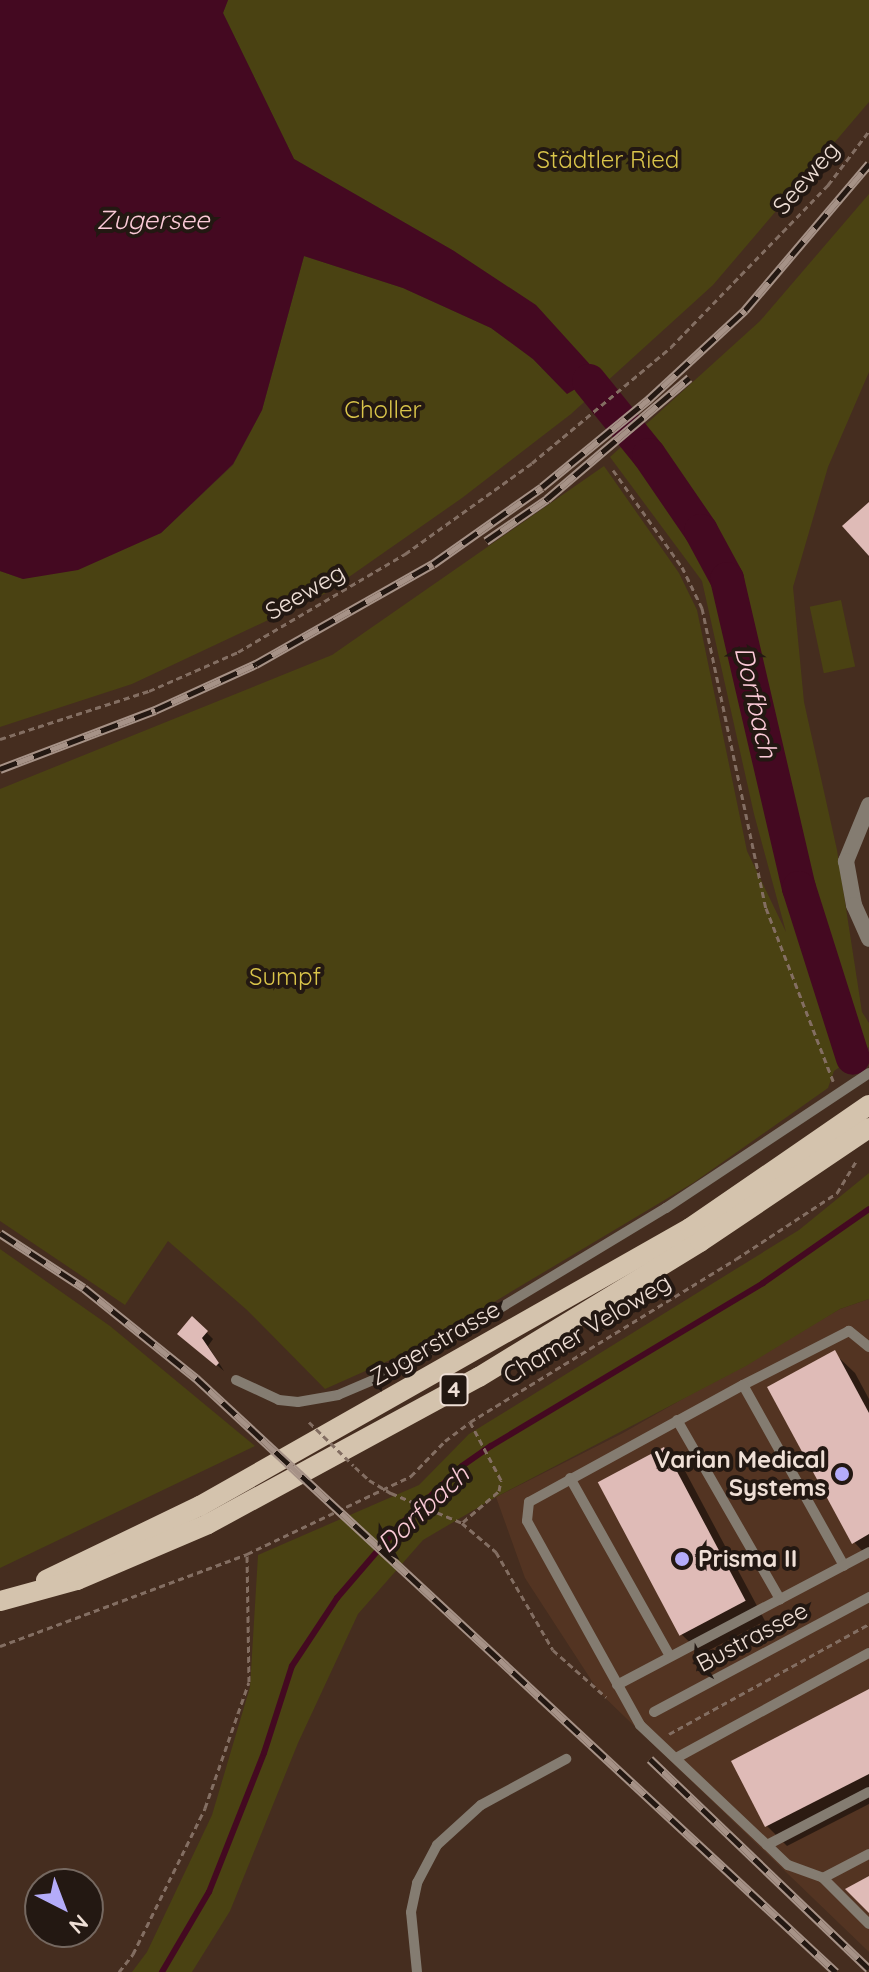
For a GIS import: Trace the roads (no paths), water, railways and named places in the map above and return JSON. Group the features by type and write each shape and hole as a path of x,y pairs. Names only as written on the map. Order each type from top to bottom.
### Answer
{"main road":[{"name":"Zugerstrasse","path":"6,1600 200,1506 690,1228 869,1105"},
{"name":"Zugerstrasse","path":"6,1600 77,1580 208,1524 479,1377 700,1242 869,1128"}],"street":[{"path":"869,805 846,861 854,905 869,939"}],"lane":[{"name":"Zugerstrasse","path":"236,1380 279,1400 298,1402 338,1395 399,1369 666,1208 840,1096 869,1073"},
{"path":"869,1347 849,1331 677,1420 529,1502 527,1521 640,1725 678,1757 788,1865 823,1878 869,1924"},
{"path":"743,1385 844,1566"},
{"path":"677,1420 780,1599"},
{"path":"570,1478 670,1656"},
{"path":"617,1685 869,1552"},
{"name":"Bustrassee","path":"654,1712 869,1597"},
{"path":"678,1757 869,1653"},
{"path":"417,1972 411,1912 417,1883 437,1845 481,1805 566,1759"},
{"path":"767,1845 869,1792"},
{"path":"823,1878 869,1854"}],"water":[{"name":"Zugersee","path":"0,0 228,0 223,13 294,159 454,251 536,305 595,370 589,381 567,394 533,359 491,328 403,288 304,256 262,410 233,464 161,533 78,570 23,579 0,571"}],"waterway":[{"name":"Dorfbach","path":"589,381 649,455 701,531 727,579 799,888 853,1058"},
{"name":"Dorfbach","path":"162,1972 209,1892 264,1753 292,1666 337,1598 398,1527 462,1466 491,1446 763,1283 869,1209"}],"railway":[{"path":"0,769 155,710 256,664 433,564 542,487 649,399 745,310 869,164"},
{"path":"486,541 547,499 689,378"},
{"path":"0,1233 84,1288 196,1378 836,1972"},
{"path":"650,1759 869,1969"}],"place":[{"name":"Varian Medical Systems","path":"842,1474"},
{"name":"Prisma II","path":"682,1559"}],"park label":[{"name":"Städtler Ried","path":"608,160"},
{"name":"Choller","path":"383,410"},
{"name":"Sumpf","path":"285,977"}]}
